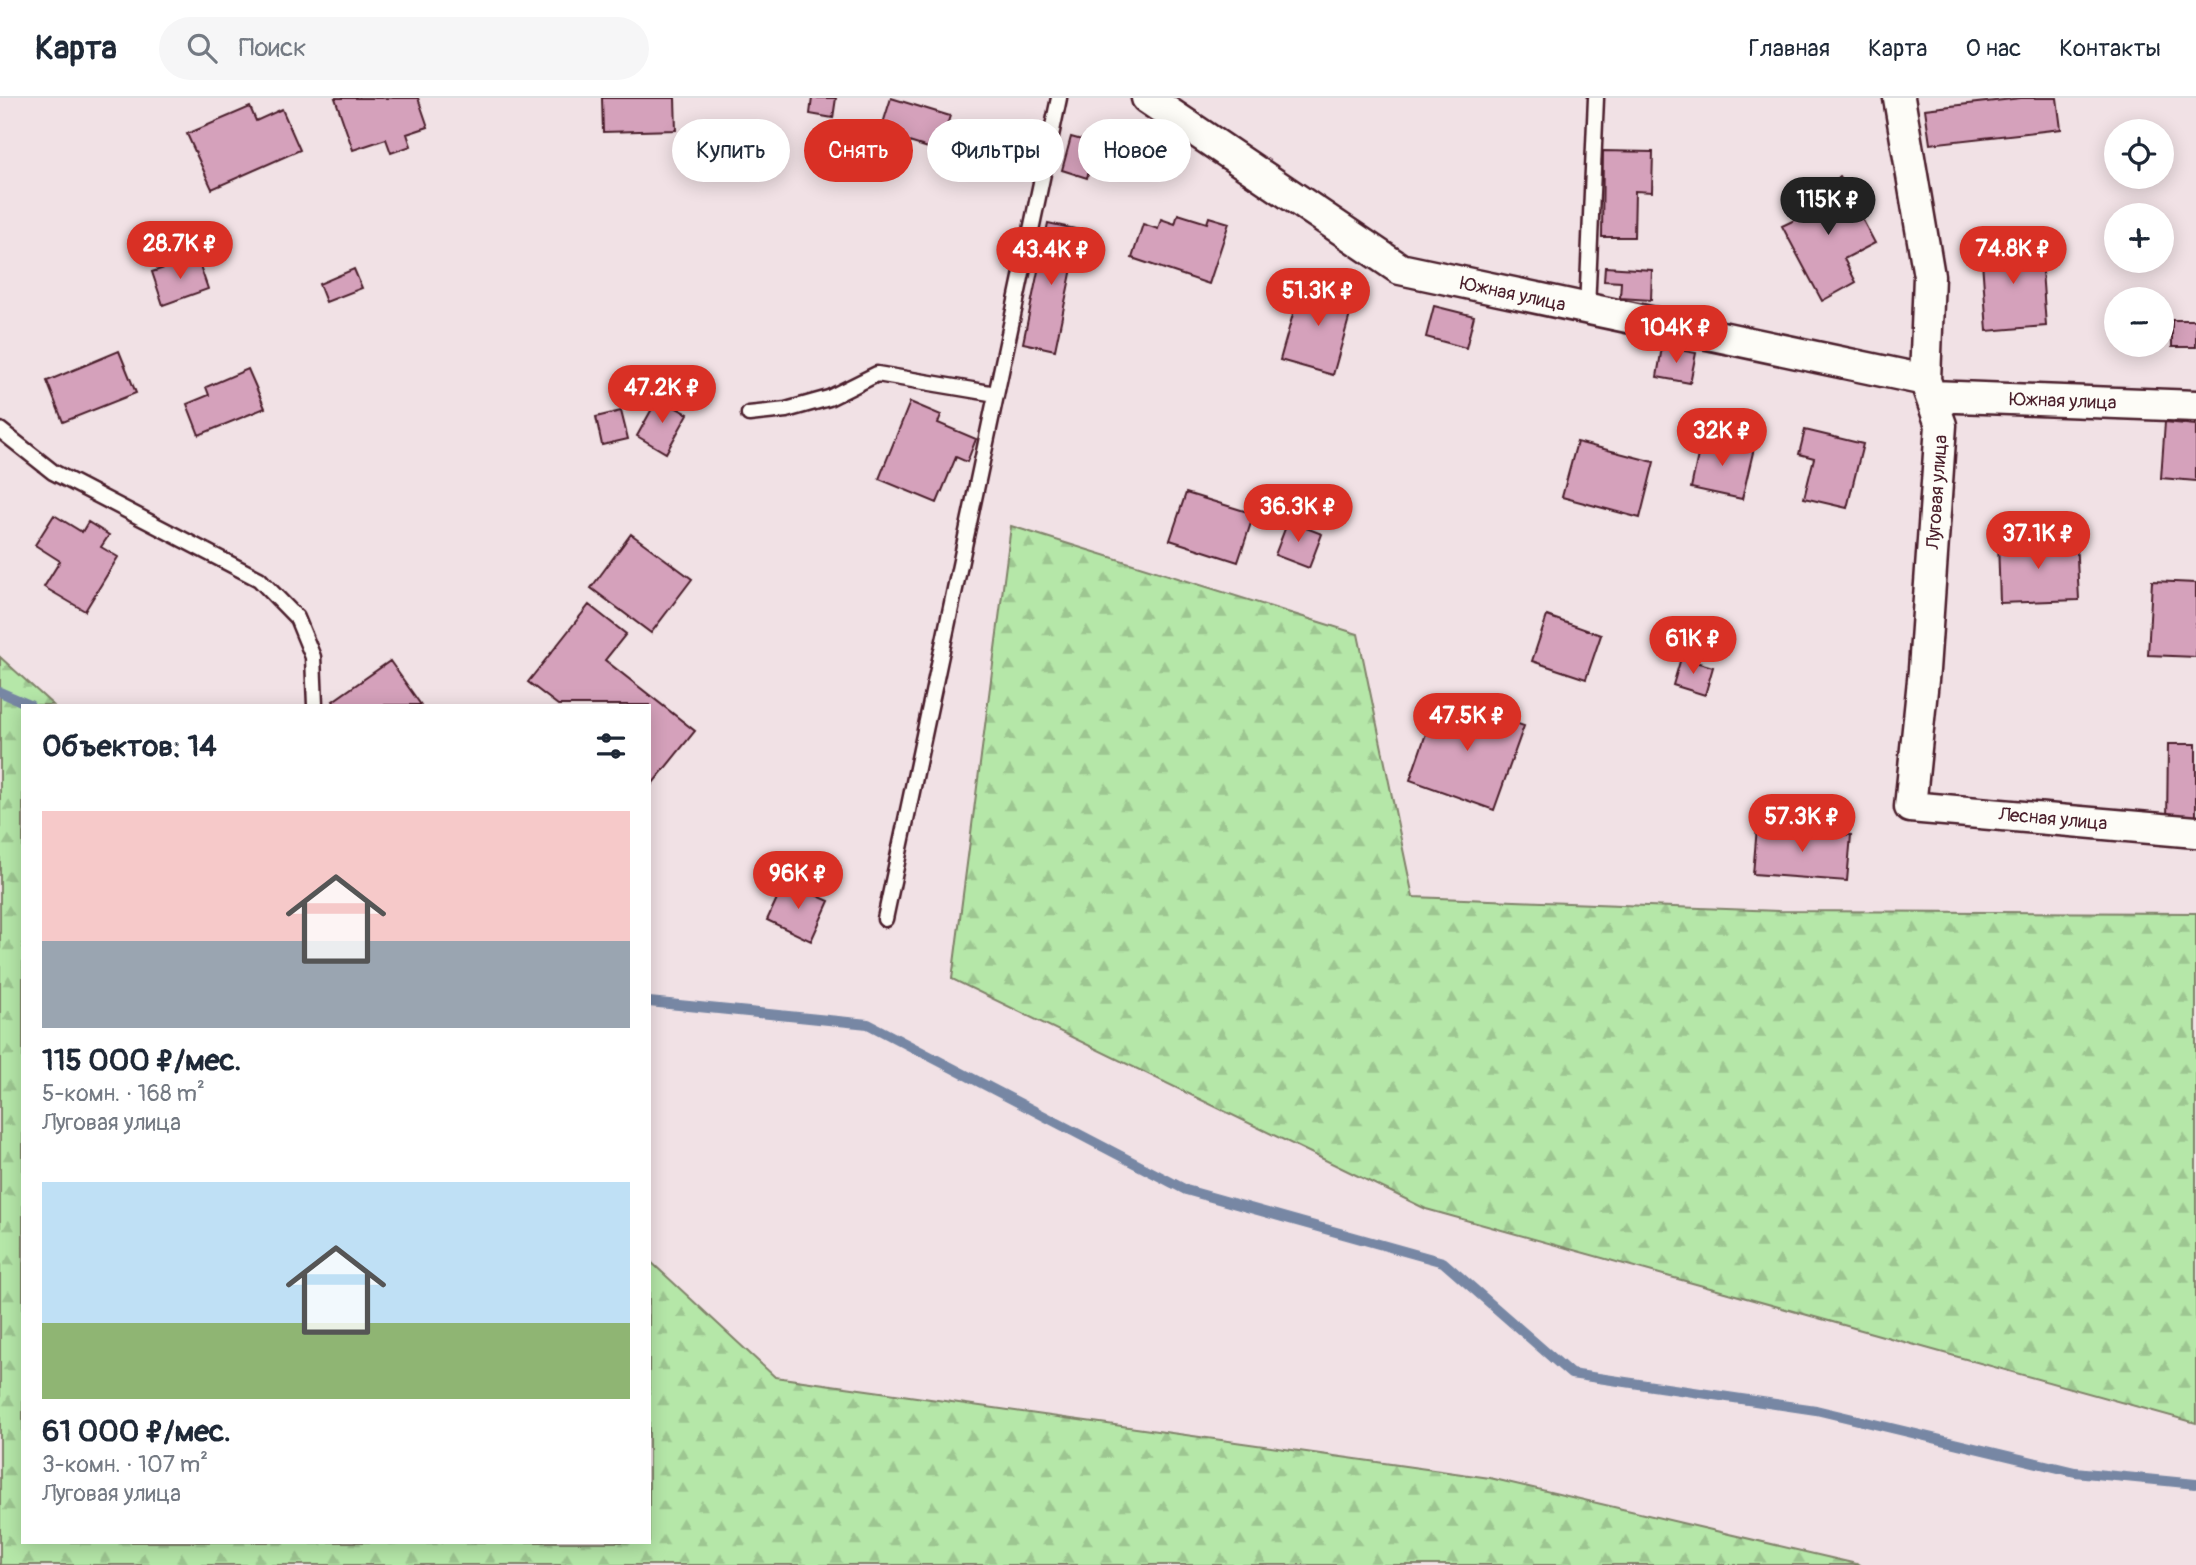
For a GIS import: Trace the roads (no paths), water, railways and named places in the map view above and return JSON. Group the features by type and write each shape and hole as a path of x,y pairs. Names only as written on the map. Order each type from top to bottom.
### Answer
{"street":[{"name":"Южная улица","path":"1147,98 1399,269 1928,388 2196,406"},
{"name":"Луговая улица","path":"1899,98 1929,276 1928,388 1941,425 1924,670 1910,807"},
{"name":"Лесная улица","path":"1910,807 2196,832"}],"lane":[{"path":"885,919 1059,98"},
{"path":"1587,310 1596,98"},
{"path":"749,414 786,410 829,398 877,374 996,394"},
{"path":"0,430 52,472 259,579 297,618 313,657 315,704"}],"waterway":[{"path":"0,692 28,704"},
{"path":"651,1002 868,1024 1186,1190 1443,1262 1571,1374 1816,1410 2075,1472 2196,1484"}]}
